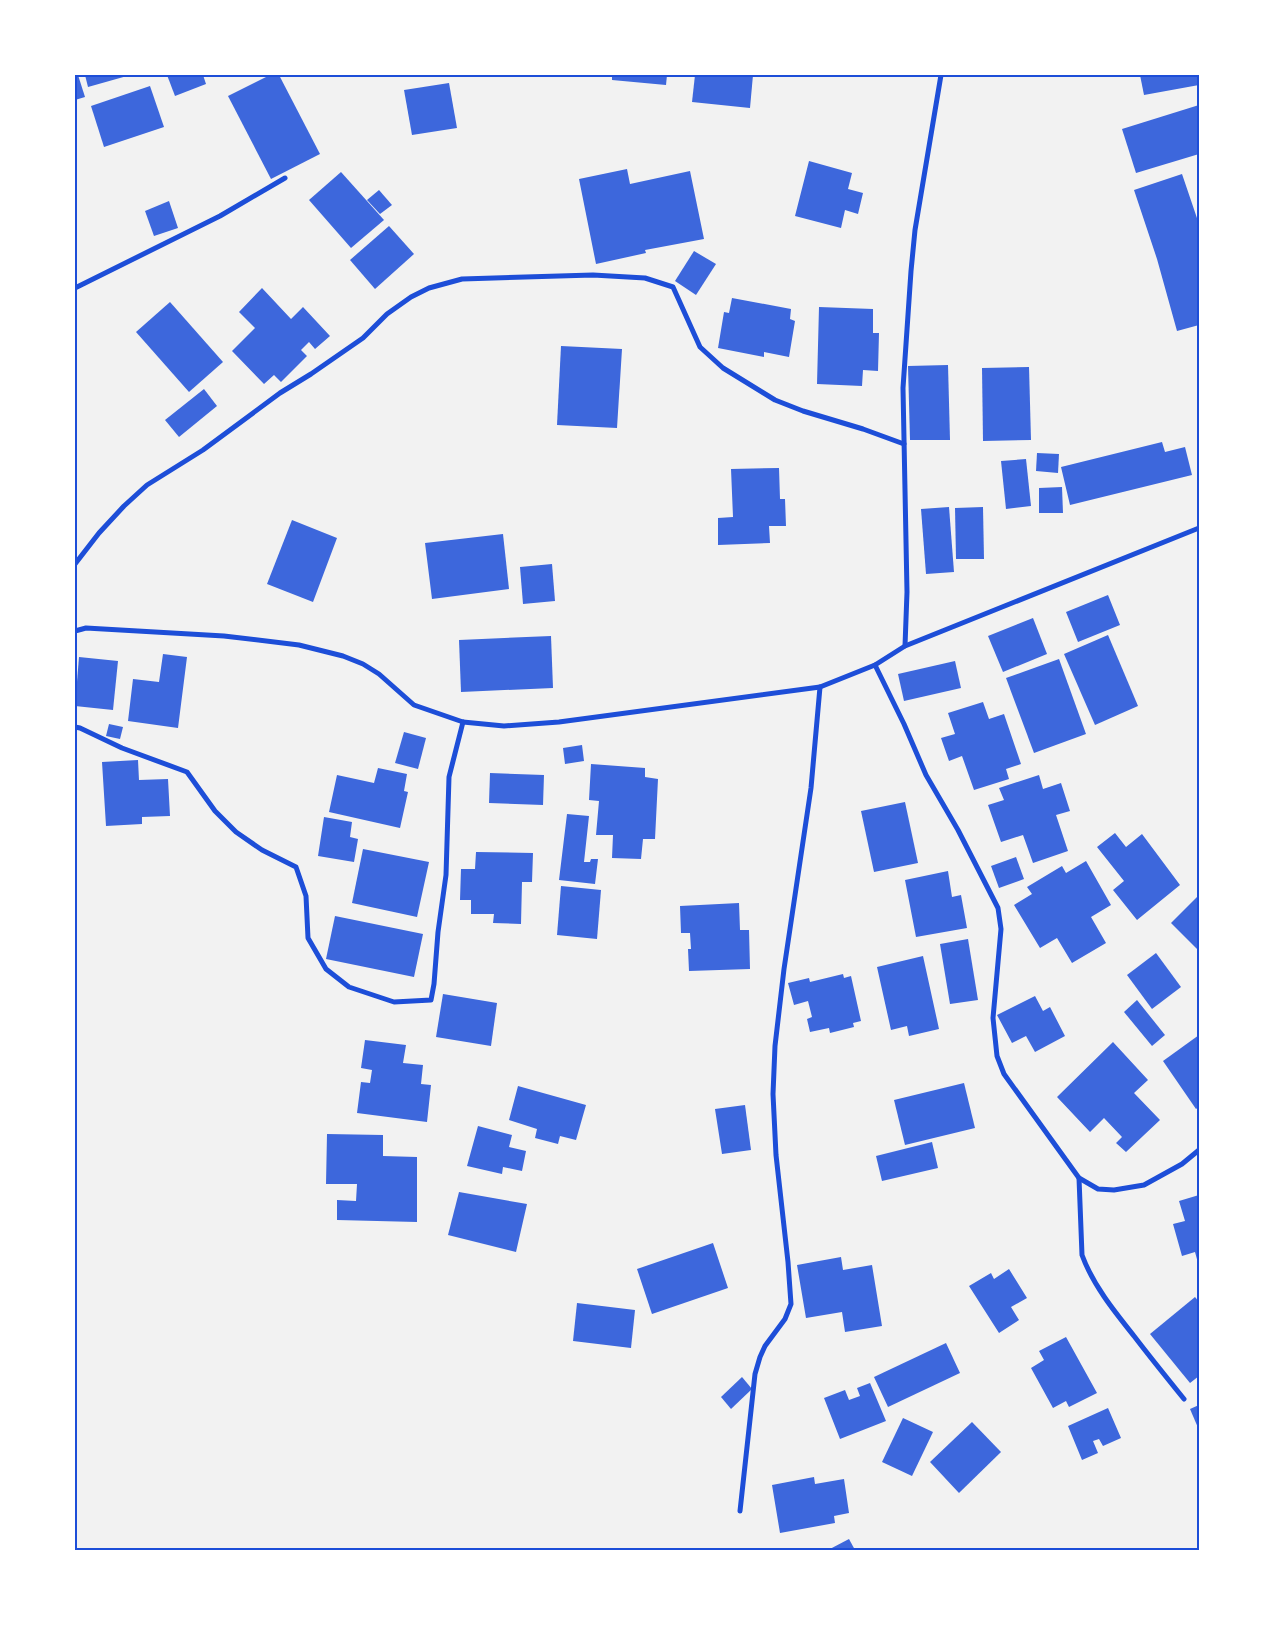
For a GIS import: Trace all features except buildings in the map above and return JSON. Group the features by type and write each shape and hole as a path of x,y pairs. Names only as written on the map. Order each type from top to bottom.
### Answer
{"street":[{"path":"905,646 903,388 911,271 923,178 941,75"},
{"path":"75,288 220,216 285,178"},
{"path":"75,564 124,506 147,485 203,450 273,398 363,338 387,314 411,297 429,288 462,279 593,275 646,278 673,287 700,347 723,368 775,400 904,444"},
{"path":"75,631 86,628 224,636 298,645 343,656 363,664 379,674 414,705 463,722 504,726 559,722 820,687 875,665 905,646 1199,528"},
{"path":"875,665 926,774 958,830 998,908 1001,929 993,1018 997,1056 1004,1074 1079,1178 1098,1189 1114,1190 1144,1185 1182,1164 1199,1150"},
{"path":"740,1511 755,1374 763,1351 785,1319 791,1304 776,1155 773,1094 775,1046 784,969 811,788 820,687"},
{"path":"75,727 122,748 187,772 215,811 236,832 262,850 296,867 306,896 308,938 326,969 349,987 394,1002 431,1000 446,875 449,777 463,722"},
{"path":"1079,1178 1082,1255 1086,1266 1098,1288 1118,1317 1184,1399"}]}
